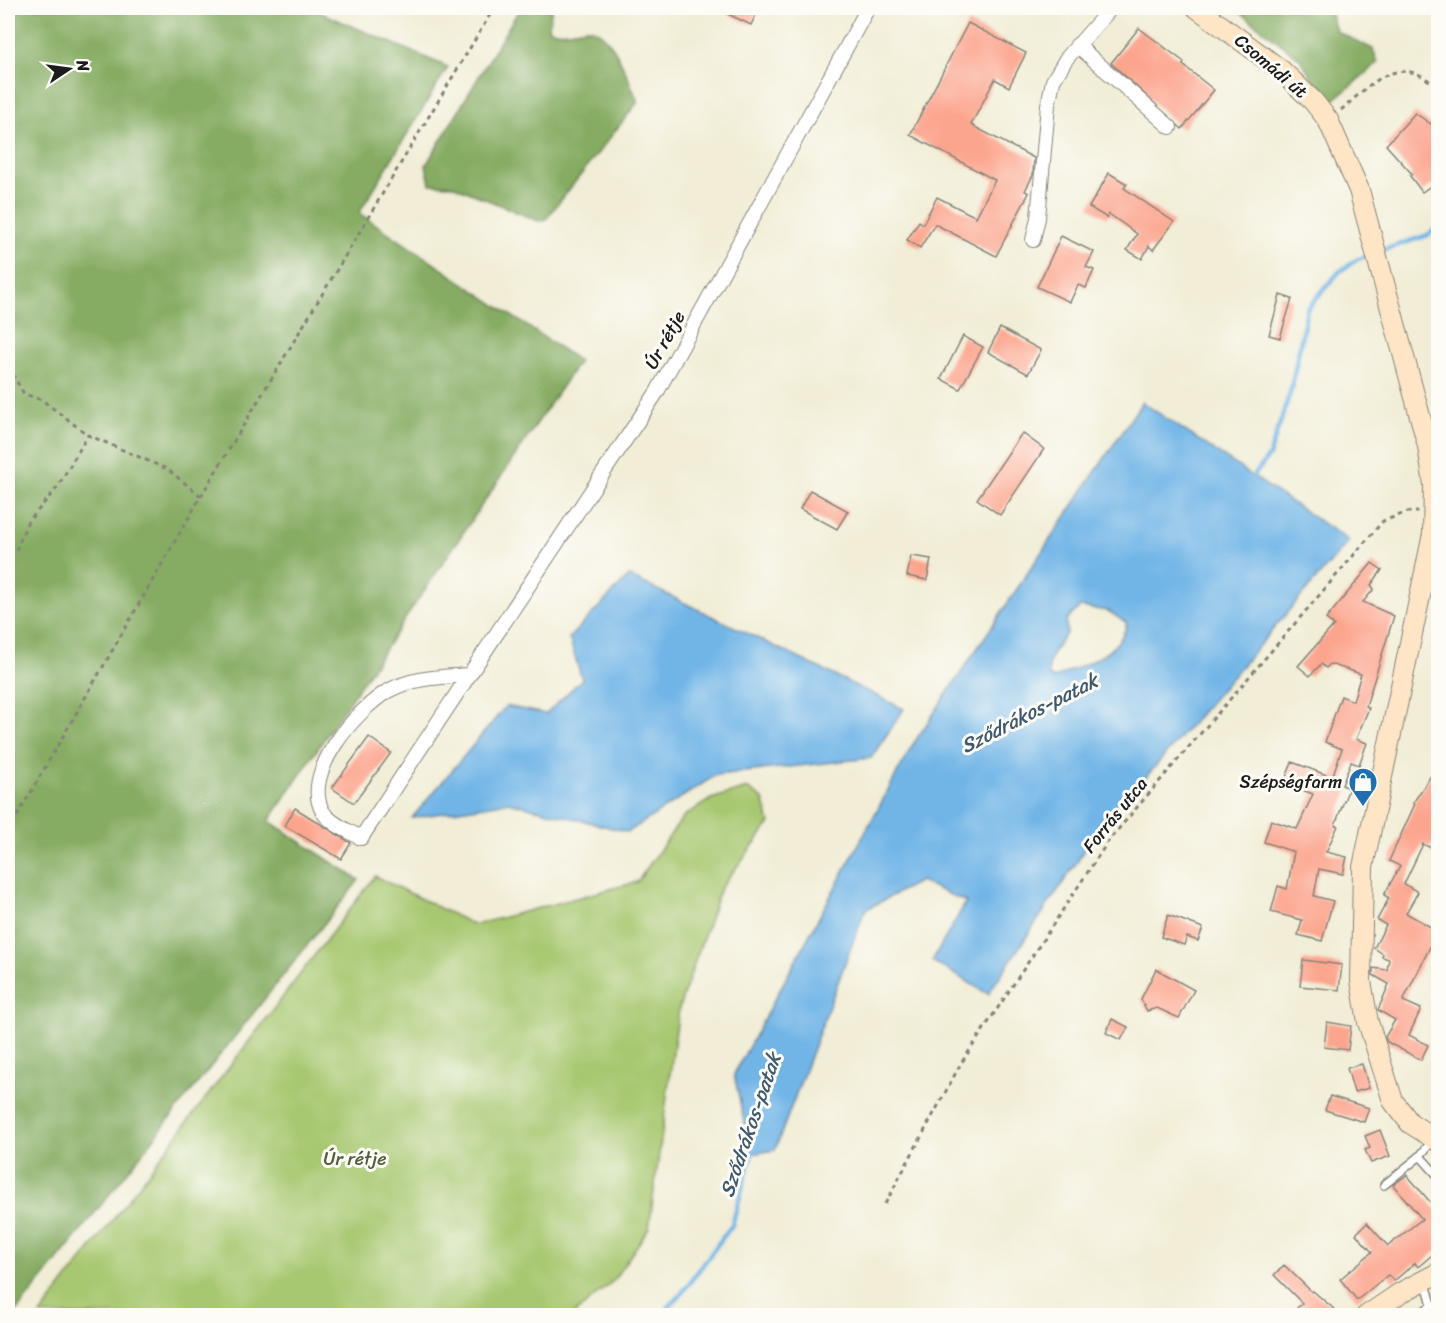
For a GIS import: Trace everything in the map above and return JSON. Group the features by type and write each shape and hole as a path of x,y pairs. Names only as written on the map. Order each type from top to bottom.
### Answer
{"main road":[{"name":"Csomádi út","path":"1197,8 1281,70 1313,101 1328,120 1359,190 1428,446 1435,512 1428,563 1370,824 1363,867 1361,981 1368,1022 1393,1101 1410,1124 1436,1139"},
{"path":"1377,1313 1431,1277"}],"street":[{"name":"Úr rétje","path":"469,675 414,681 388,691 362,710 326,760 317,783 317,796 324,812 336,824 361,838 657,392 868,8"},
{"path":"1033,240 1038,218 1048,105 1053,81 1077,45 1111,8"},
{"path":"1077,45 1170,127"}],"lane":[{"path":"1384,1185 1420,1156 1436,1139"},
{"path":"1420,1156 1438,1176"},
{"path":"1431,1277 1431,1306 1436,1316"},
{"path":"1416,1316 1431,1306"}],"path":[{"path":"8,832 201,496 494,8"},
{"path":"1328,120 1387,74 1396,71 1414,73 1438,86"},
{"path":"8,366 24,394 42,400 88,435 167,469 201,496"},
{"path":"8,555 17,548 27,523 57,488 88,435"},
{"name":"Forrás utca","path":"885,1204 960,1065 1109,840 1383,521 1408,512 1435,512"}],"green space":[{"path":"8,8 310,8 448,67 359,213 579,361 269,821 359,880 13,1316 8,1315"},
{"path":"520,8 552,8 548,28 553,30 566,31 585,28 595,30 603,36 618,57 638,102 546,219 538,221 452,185 430,184 426,165"},
{"path":"1235,8 1329,8 1336,31 1373,49 1378,63 1329,104 1300,59"},
{"name":"Úr rétje","path":"747,788 763,799 770,823 720,889 679,1008 649,1228 613,1281 573,1315 40,1315 375,876 474,925 637,882 684,816 711,799"}],"water":[{"path":"1142,402 1349,541 1091,841 988,994 932,961 966,902 920,881 865,910 775,1150 751,1154 734,1074 912,746","holes":["1080,607 1108,611 1127,623 1116,644 1108,652 1086,664 1054,679 1049,676 1051,659 1067,633 1066,621"]},
{"path":"629,576 904,709 871,758 716,775 628,832 508,802 412,818 506,706 546,714 582,679 569,638"}],"building":[{"path":"715,8 759,8 751,25"},
{"path":"968,23 1026,53 1009,87 995,79 971,125 1034,158 1033,175 1025,191 1029,193 996,256 935,224 920,248 907,240 919,221 923,224 937,197 976,217 995,180 910,135"},
{"path":"1139,28 1184,62 1183,65 1214,90 1182,129 1111,63"},
{"path":"1415,113 1438,129 1438,181 1422,192 1410,176 1412,174 1386,145"},
{"path":"1109,173 1127,184 1124,188 1174,222 1153,250 1149,246 1142,259 1127,250 1137,234 1109,214 1107,218 1089,207"},
{"path":"1061,236 1094,252 1086,267 1094,270 1086,288 1078,285 1070,302 1037,287"},
{"path":"1280,295 1292,299 1280,338 1269,335"},
{"path":"1000,328 1041,350 1028,374 988,352"},
{"path":"963,336 983,347 960,389 941,379"},
{"path":"1022,433 1044,449 1000,515 977,499"},
{"path":"810,490 848,511 837,529 800,509"},
{"path":"911,556 931,559 927,580 907,576"},
{"path":"1372,563 1382,570 1371,585 1374,589 1363,602 1394,616 1366,706 1369,708 1356,739 1367,743 1359,765 1351,762 1342,785 1349,788 1335,825 1338,826 1326,852 1347,857 1343,874 1319,869 1314,896 1333,901 1322,941 1298,935 1302,920 1271,912 1278,886 1287,889 1294,852 1264,842 1271,820 1297,829 1313,794 1284,783 1292,762 1332,777 1342,749 1325,742 1341,696 1353,701 1361,674 1330,664 1326,668 1321,664 1310,676 1298,666 1334,625 1326,619"},
{"path":"369,737 391,753 354,803 332,788"},
{"path":"1438,765 1438,834 1431,848 1423,844 1404,884 1418,892 1406,913 1438,931 1403,1001 1421,1009 1409,1035 1428,1045 1421,1060 1387,1042 1385,1037 1395,1020 1378,1010 1389,984 1373,975 1373,968 1387,970 1389,959 1382,957 1383,954 1374,948 1386,925 1377,920 1389,898 1384,895 1400,866 1389,861 1415,804 1413,803"},
{"path":"295,808 351,843 341,859 285,826"},
{"path":"1168,915 1203,928 1198,941 1187,937 1184,945 1161,937"},
{"path":"1303,960 1342,965 1339,990 1300,986"},
{"path":"1156,969 1194,990 1179,1018 1157,1008 1147,1011 1141,999"},
{"path":"1112,1019 1128,1027 1121,1040 1106,1033"},
{"path":"1327,1022 1351,1026 1348,1050 1324,1047"},
{"path":"1362,1064 1369,1088 1354,1092 1347,1068"},
{"path":"1330,1096 1369,1108 1364,1122 1325,1110"},
{"path":"1380,1130 1390,1156 1371,1163 1365,1150 1370,1148 1365,1136"},
{"path":"1407,1175 1438,1211 1438,1250 1418,1267 1415,1263 1394,1281 1388,1275 1357,1300 1340,1279 1372,1252 1356,1234 1367,1223 1388,1246 1422,1219 1393,1185"},
{"path":"1284,1265 1334,1309 1328,1316 1303,1316 1296,1309 1302,1303 1274,1275"}],"waterway":[{"name":"Sződrákos-patak","path":"1380,251 1428,235 1438,227"},
{"name":"Sződrákos-patak","path":"1250,481 1269,456 1291,390 1307,309 1339,272 1356,260 1372,254"},
{"name":"Sződrákos-patak","path":"659,1316 679,1297 732,1225 753,1149"}],"place":[{"name":"Szépségfarm","path":"1363,808"}]}
